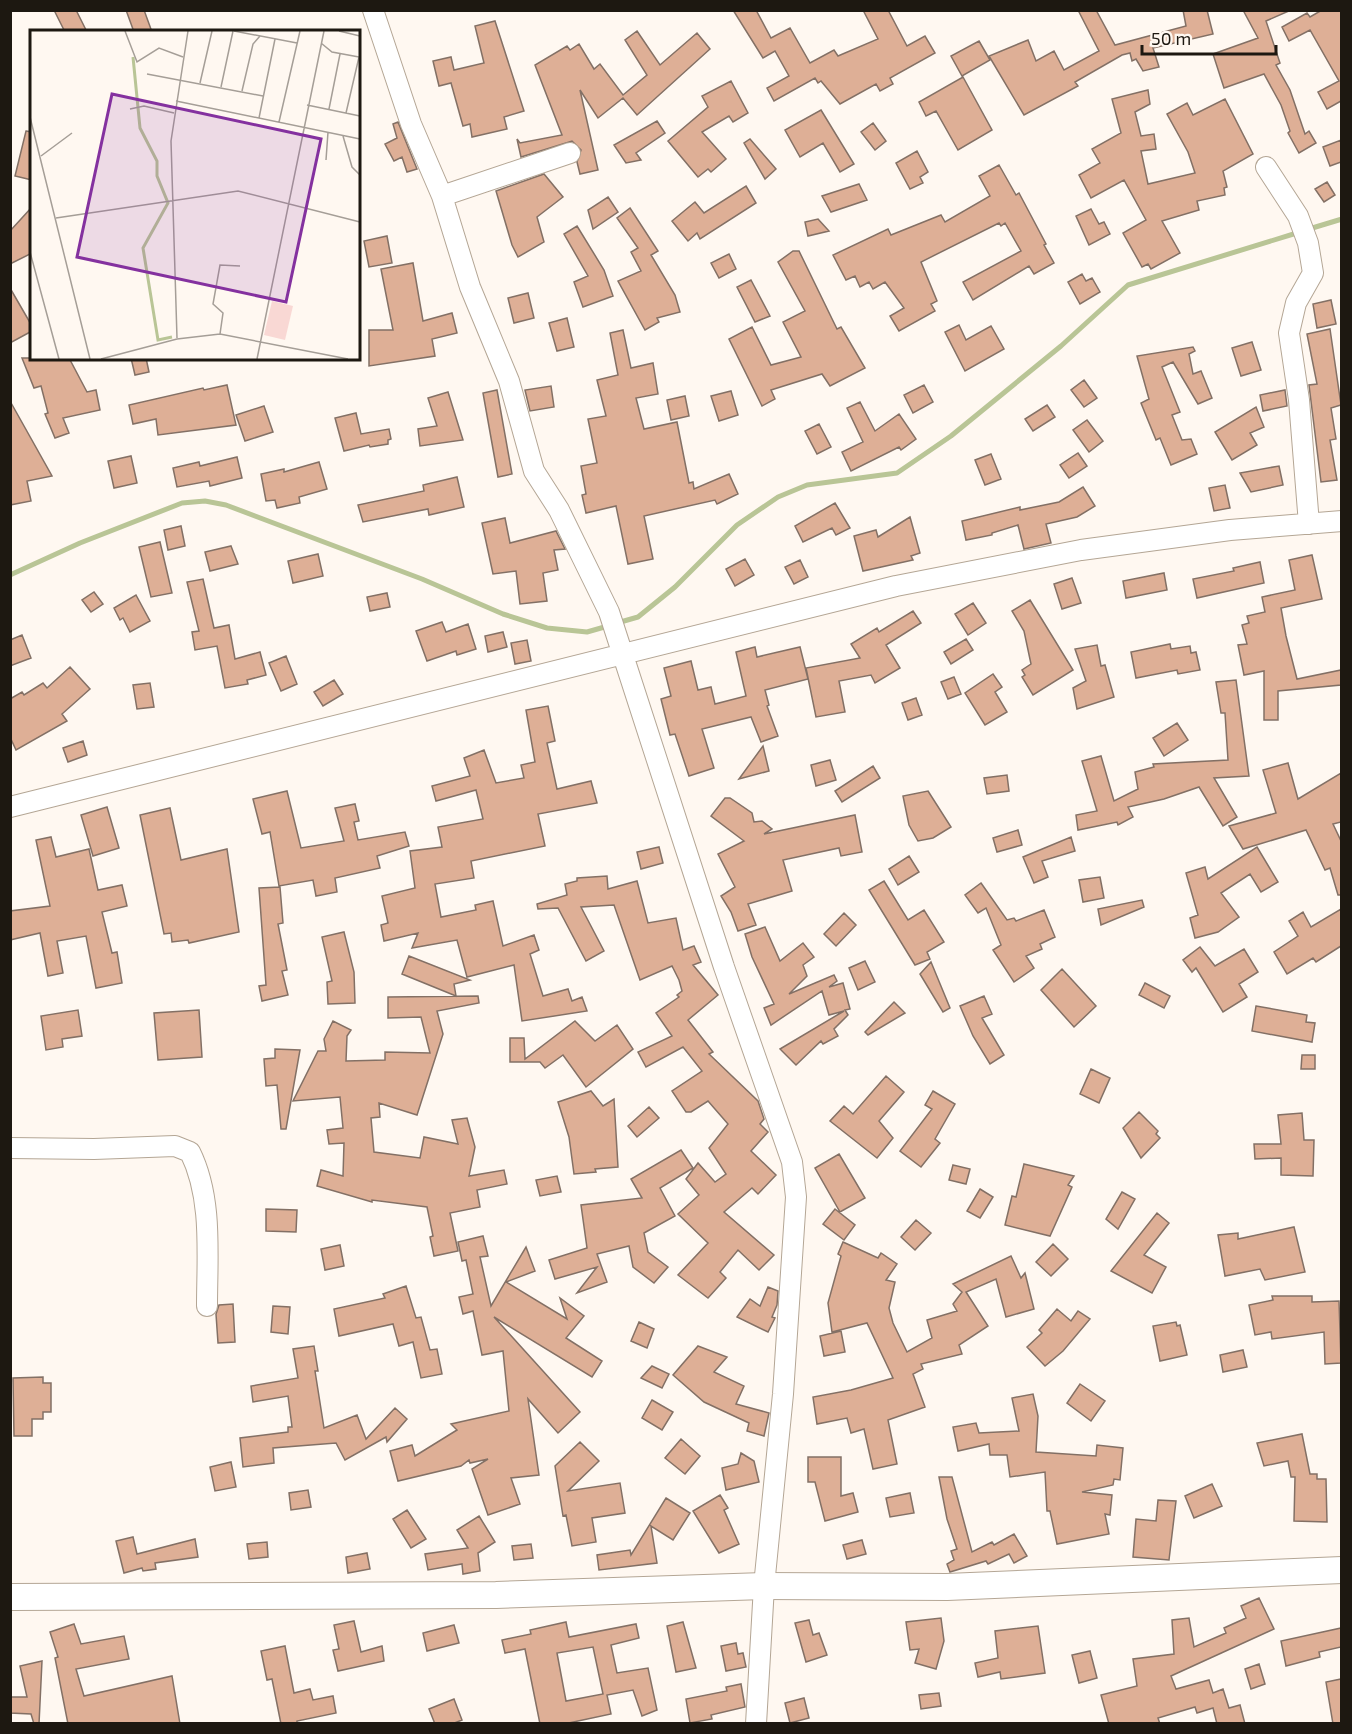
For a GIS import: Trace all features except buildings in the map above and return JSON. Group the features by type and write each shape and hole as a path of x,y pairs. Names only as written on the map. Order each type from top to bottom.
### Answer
{"street":[{"path":"373,10 411,124 442,196 470,287 509,381 534,471 559,510 609,612 724,967 792,1162 795,1179 783,1394 764,1586 756,1724"},
{"path":"442,196 570,153"},
{"path":"1266,167 1298,216 1308,243 1313,273 1296,303 1289,333 1299,400 1309,524"},
{"path":"10,807 621,648 896,586 1081,550 1230,530 1341,521"},
{"path":"10,1148 94,1149 176,1146 190,1152 199,1169 207,1223 207,1306"},
{"path":"10,1597 496,1595 764,1586 947,1587 1341,1570"}],"waterway":[{"path":"1309,229 1342,219"},
{"path":"617,623 638,617 675,587 737,525 778,497 807,485 897,473 951,436 1061,346 1128,285 1300,232"},
{"path":"10,575 80,543 182,503 205,501 226,505 422,579 503,614 547,628 587,632 608,626"}]}
